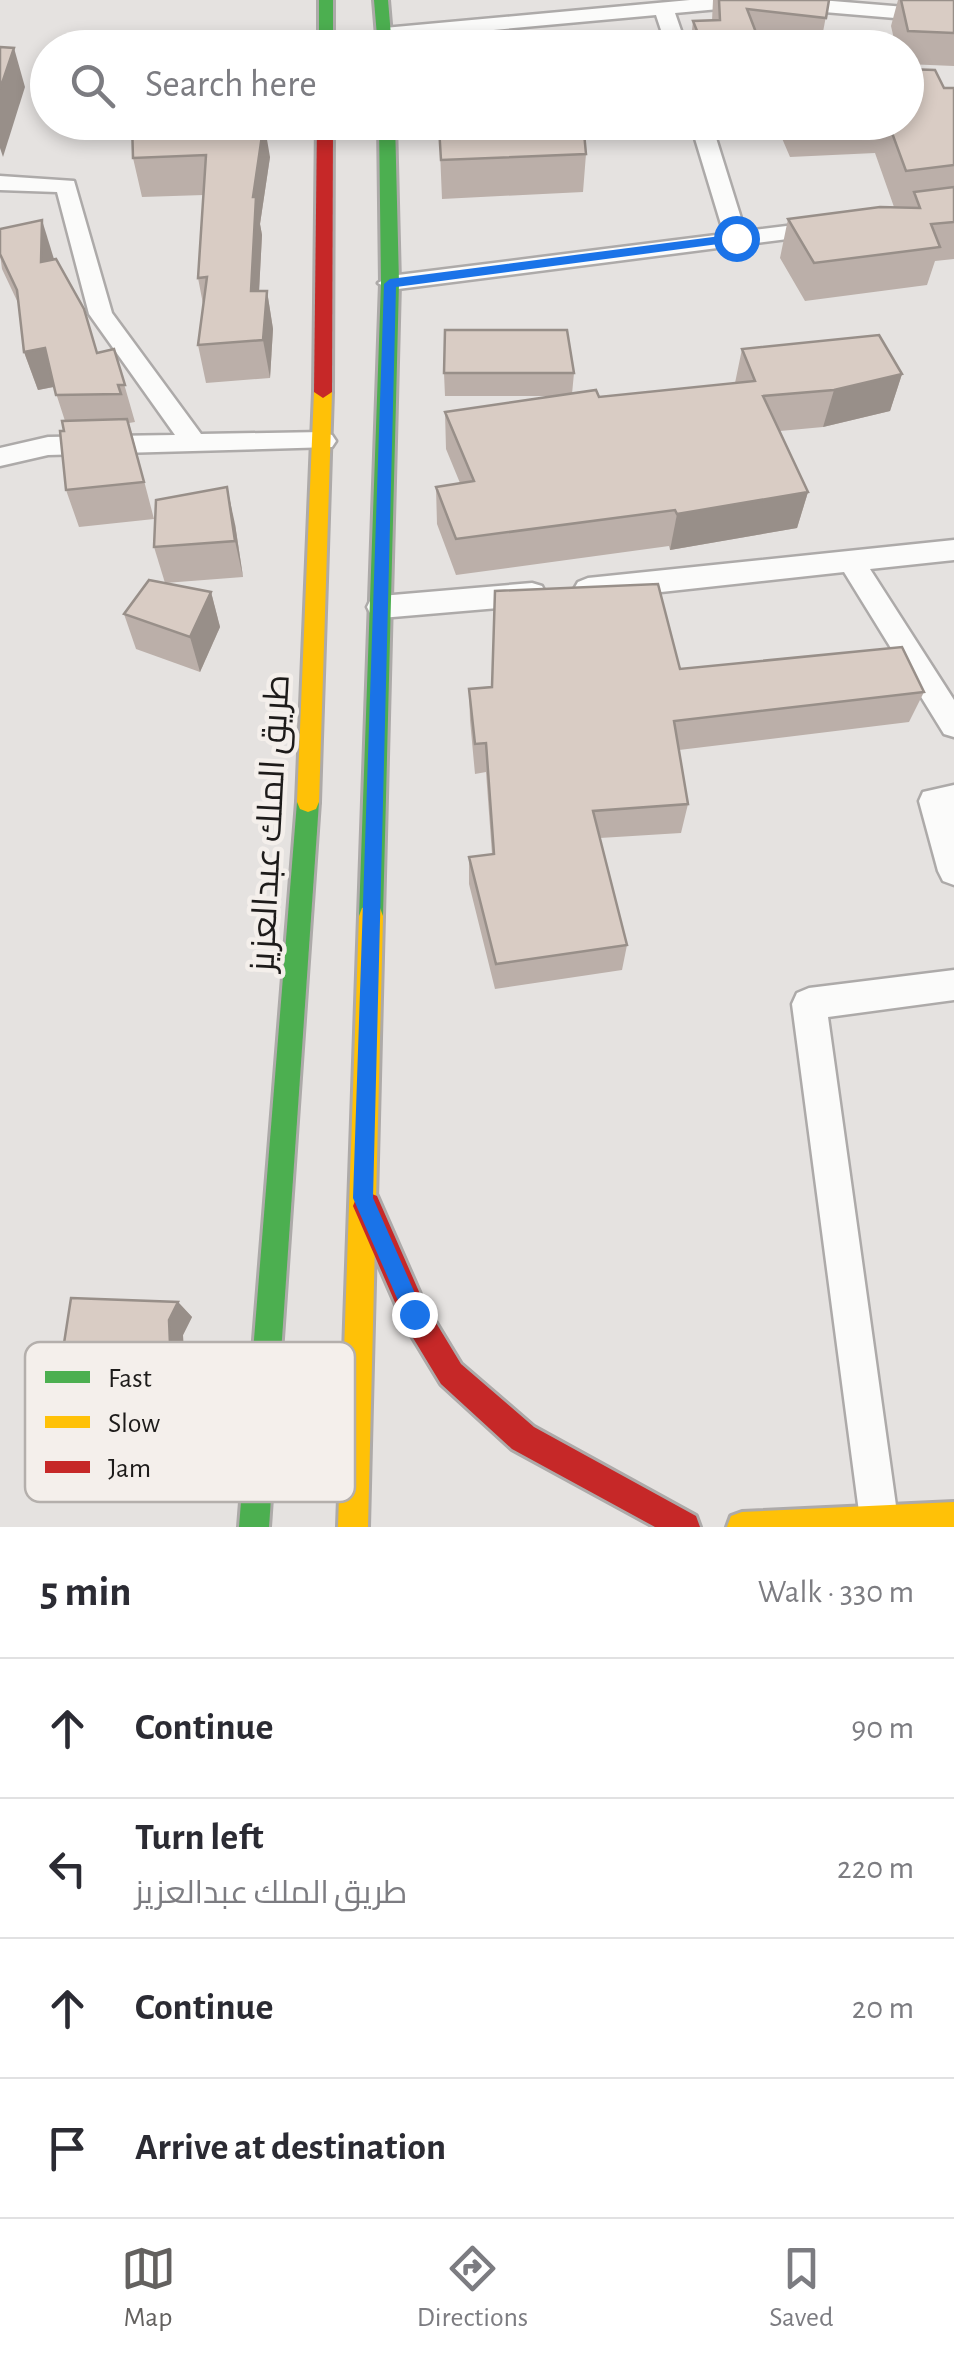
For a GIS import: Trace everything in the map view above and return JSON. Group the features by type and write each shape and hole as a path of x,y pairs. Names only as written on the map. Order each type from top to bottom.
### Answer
{"main road":[{"path":"326,0 326,30"},
{"path":"381,0 384,30"},
{"name":"طريق الملك عبدالعزيز","path":"268,1342 310,769 323,440 325,140"},
{"path":"355,1461 390,284 386,140"},
{"path":"363,1198 414,1314 451,1374 522,1438 685,1527"},
{"name":"طريق الملك عبدالعزيز","path":"254,1527 256,1502"},
{"path":"353,1527 354,1502"},
{"path":"742,1527 954,1517"}],"street":[{"path":"478,30 752,0 954,17"},
{"path":"664,8 671,30"},
{"path":"706,140 736,238"},
{"path":"0,183 66,186 101,314 194,443"},
{"path":"390,284 855,224"},
{"path":"0,457 48,446 323,440"},
{"path":"381,606 954,550"},
{"path":"852,561 954,725"},
{"path":"954,798 934,801 954,872"},
{"path":"878,1520 809,1004 954,986"}],"building":[{"path":"719,0 829,0 826,18 747,9 755,30 697,30 693,21 720,20"},
{"path":"901,0 954,0 954,33 908,30"},
{"path":"0,47 14,48 0,89"},
{"path":"924,70 935,70 944,88 954,88 954,165 906,171 895,140 924,140"},
{"path":"132,140 261,140 253,197 251,291 267,291 263,340 198,345 207,277 198,278 206,155 133,158"},
{"path":"440,140 585,140 586,154 441,160"},
{"path":"954,187 954,222 931,224 940,247 814,263 788,219 880,207 920,208 914,192"},
{"path":"42,220 41,262 56,259 84,309 97,353 114,349 125,385 118,385 121,394 56,395 45,348 24,352 17,290 0,254 0,229"},
{"path":"445,330 567,330 574,373 444,373"},
{"path":"879,335 902,374 834,390 763,396 808,492 677,514 675,510 456,539 436,487 474,481 445,412 596,390 599,397 755,381 742,349"},
{"path":"127,419 144,482 66,490 62,421"},
{"path":"227,487 235,541 154,547 156,500"},
{"path":"149,580 211,592 190,637 124,614"},
{"path":"658,584 680,669 902,647 924,692 674,721 688,804 593,811 627,945 496,964 469,857 494,854 486,743 475,744 469,689 492,687 495,591"},
{"path":"71,1298 178,1302 169,1320 170,1342 64,1342"}],"traffic: fast":[{"path":"326,0 326,30"},
{"path":"381,0 384,30"},
{"path":"371,916 390,283 387,140"},
{"path":"268,1342 308,802"},
{"path":"254,1527 256,1502"}],"traffic: slow":[{"path":"308,802 323,392"},
{"path":"355,1459 371,916"},
{"path":"353,1527 354,1502"},
{"path":"742,1527 954,1517"}],"traffic: jam":[{"path":"323,392 325,140"},
{"path":"367,1206 414,1313 451,1374 523,1438 685,1527"}],"route":[{"path":"414,1314 363,1198 390,284 736,238"}]}
